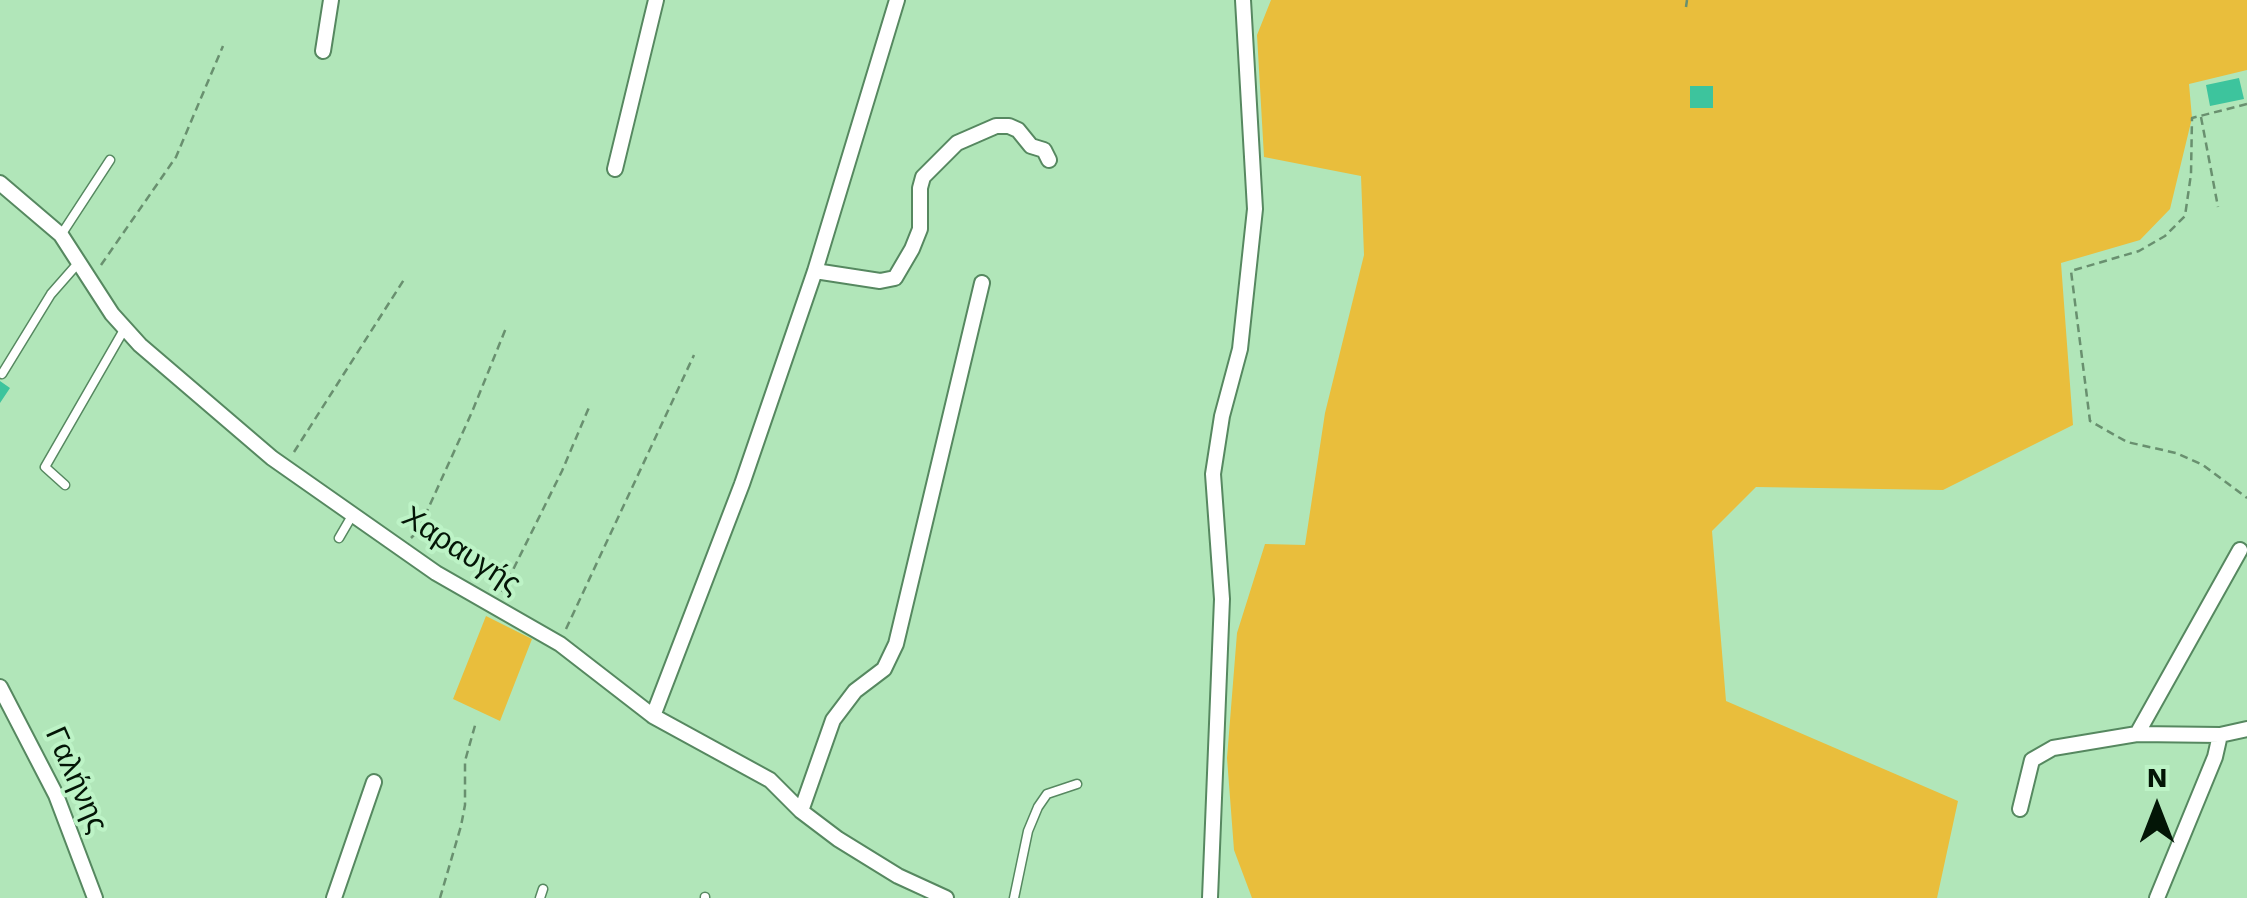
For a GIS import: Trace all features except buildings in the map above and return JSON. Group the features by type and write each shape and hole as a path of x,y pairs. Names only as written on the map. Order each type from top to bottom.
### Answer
{"street":[{"path":"322,50 331,0"},
{"path":"615,169 656,0"},
{"path":"652,716 742,484 816,271 897,0"},
{"path":"1210,898 1222,599 1213,474 1222,416 1240,349 1256,210 1243,0"},
{"path":"816,271 880,281 895,278 920,229 923,178 957,143 996,126 1009,126 1018,130 1031,146 1044,150 1049,160"},
{"name":"Χαραυγής","path":"0,183 62,235 112,314 126,328 180,380 285,466 409,554 560,644 652,716 770,780 801,811 898,876 946,898"},
{"path":"801,811 832,720 855,691 884,669 896,644 982,283"},
{"path":"2137,734 2240,550"},
{"name":"Γαλήνης","path":"0,687 56,795 95,898"},
{"path":"2020,808 2032,760 2052,748 2137,734 2220,735 2247,729"},
{"path":"2157,898 2216,757 2220,735"},
{"path":"334,898 374,782"}],"lane":[{"path":"62,235 110,160"},
{"path":"2,374 51,294 80,261"},
{"path":"66,486 45,466 126,328"},
{"path":"339,538 353,514"},
{"path":"1014,898 1026,839 1038,808 1047,794 1077,784"}],"path":[{"path":"1686,0 1686,7"},
{"path":"89,277 106,260 176,156 224,46"},
{"path":"2247,104 2192,118 2184,216 2166,236 2139,252 2072,271 2090,421 2102,431 2202,465 2247,498"},
{"path":"2201,115 2218,207"},
{"path":"2192,141 2206,141"},
{"path":"285,466 404,278"},
{"path":"409,554 410,540 418,531 450,461 506,328"},
{"path":"560,644 694,355"},
{"path":"495,606 590,405"},
{"path":"440,898 461,826 465,805 464,762 476,722"}],"shaded area":[{"path":"1271,0 2247,0 2247,70 2189,84 2192,118 2170,209 2140,240 2061,263 2073,425 1943,490 1756,487 1712,531 1726,701 1958,801 1937,898 1252,898 1234,850 1227,758 1237,633 1265,544 1305,545 1325,413 1364,255 1361,176 1264,157 1257,35"},
{"path":"486,616 532,639 500,721 453,699"}]}
